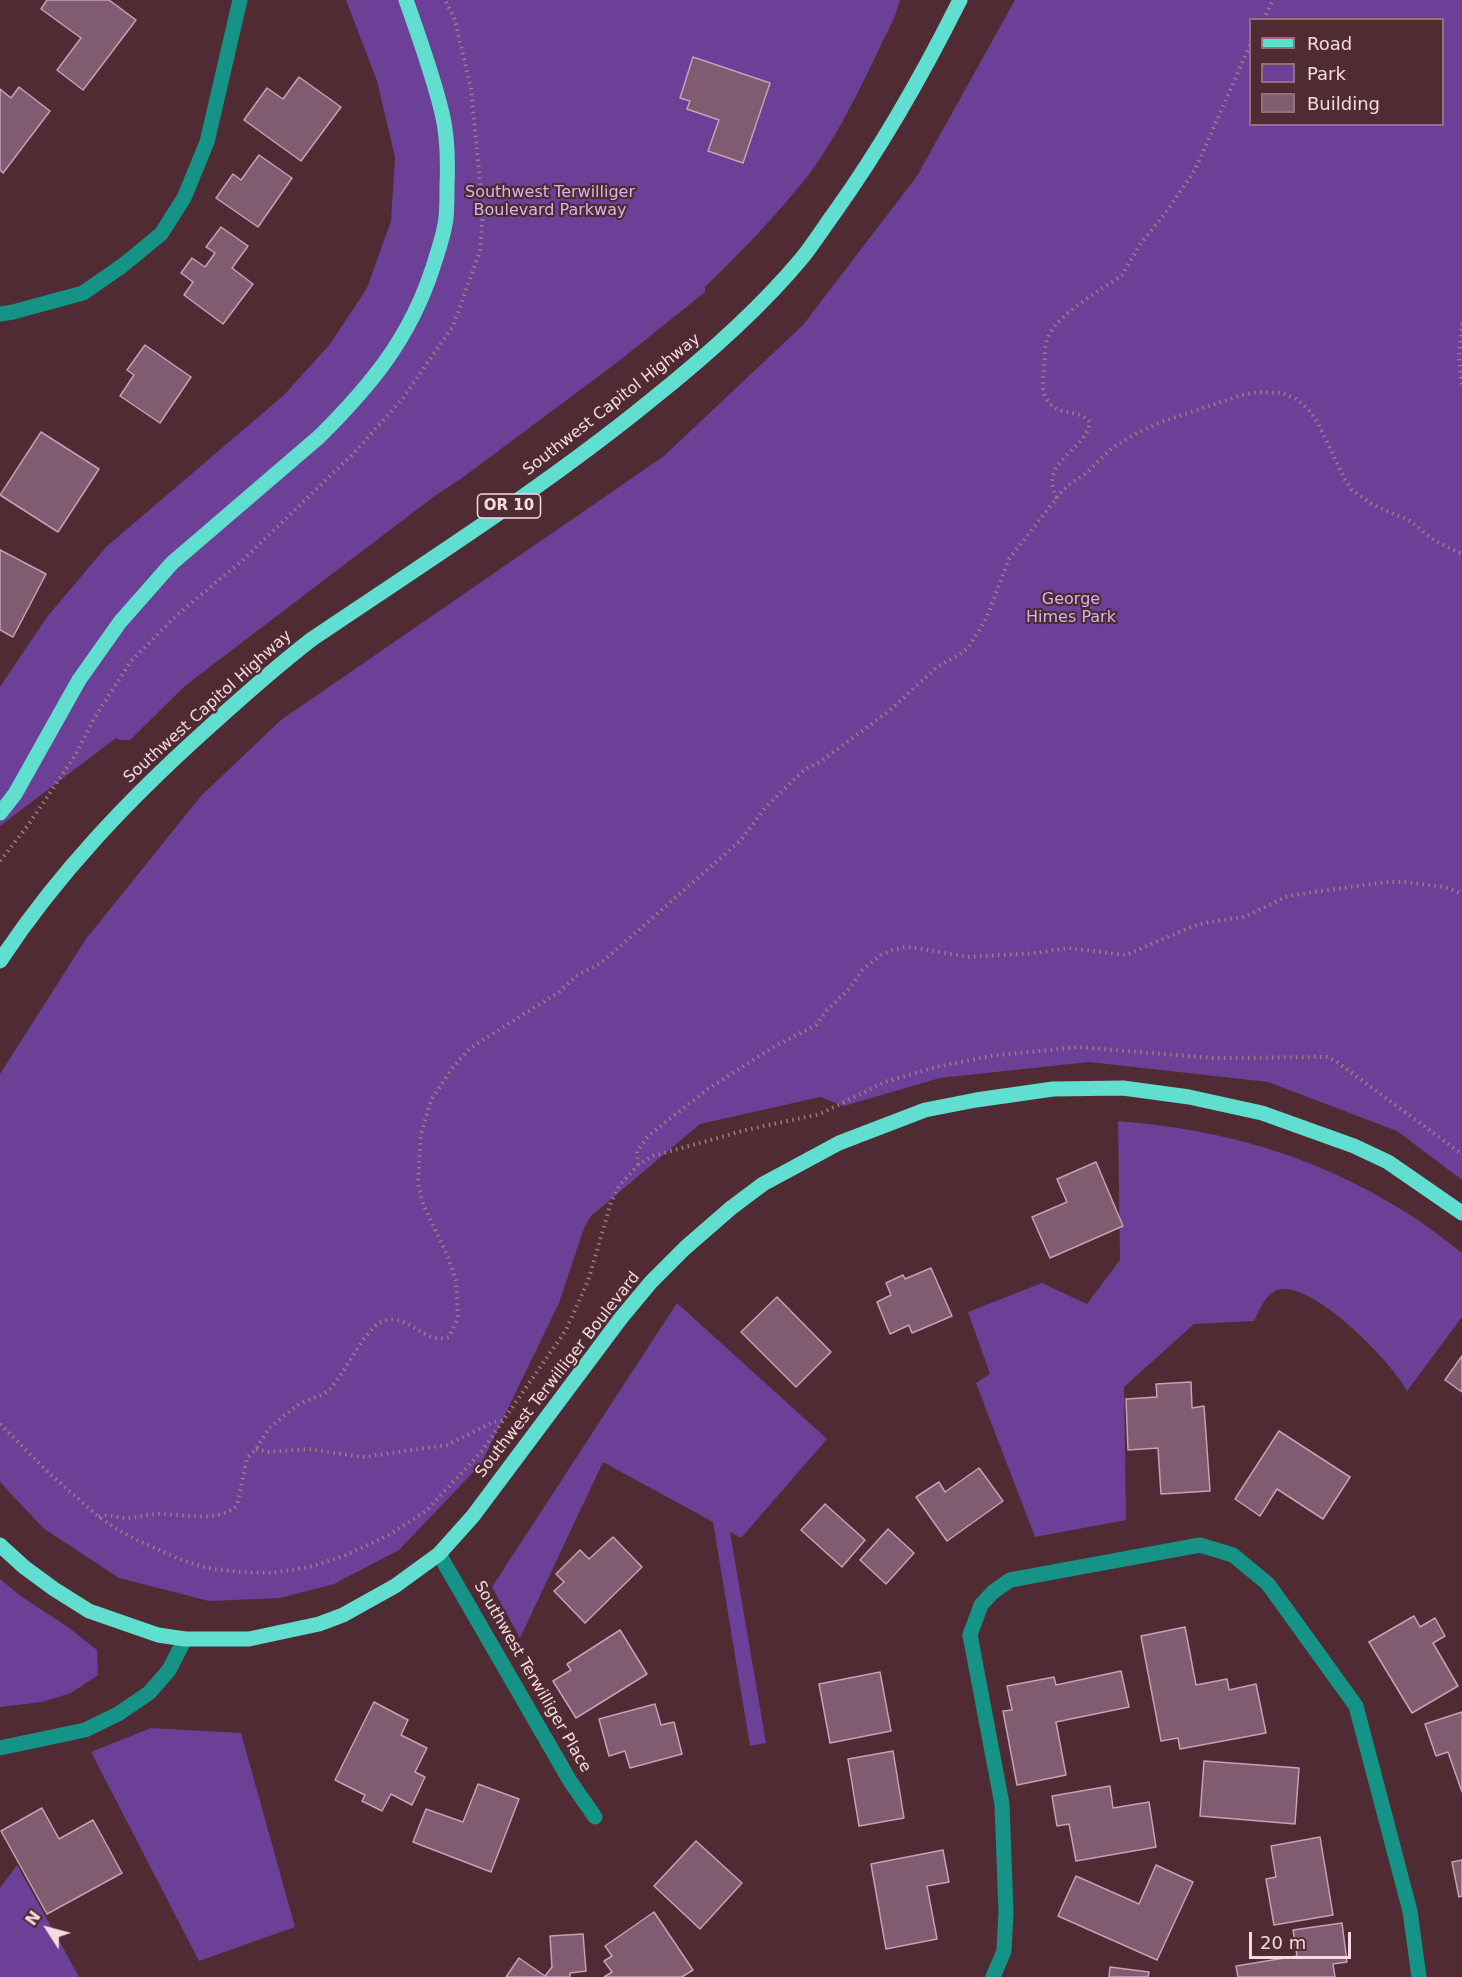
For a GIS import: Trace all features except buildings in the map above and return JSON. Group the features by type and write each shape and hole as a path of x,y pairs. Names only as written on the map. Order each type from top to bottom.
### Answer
{"main road":[{"path":"0,813 15,794 79,680 120,622 172,563 339,417 385,364 410,324 430,276 443,235 448,169 447,140 442,114 406,0"},
{"name":"Southwest Capitol Highway","path":"0,961 42,900 123,808 185,748 280,663 538,487 624,422 722,340 767,295 802,258 864,172 894,123 960,0"},
{"name":"Southwest Terwilliger Boulevard","path":"0,1545 24,1567 54,1589 90,1611 158,1635 185,1639 249,1639 319,1624 371,1601 439,1554 473,1516 621,1317 651,1282 685,1248 731,1208 763,1185 802,1162 839,1143 925,1110 1053,1089 1124,1088 1189,1097 1262,1113 1354,1146 1388,1162 1462,1213"}],"street":[{"path":"0,314 83,293 122,266 161,234 184,198 207,142 240,0"},
{"path":"993,1977 1004,1951 1006,1912 1002,1804 970,1635 981,1605 993,1592 1010,1580 1200,1545 1233,1555 1268,1584 1356,1706 1410,1911 1419,1977"},
{"name":"Southwest Terwilliger Place","path":"439,1554 570,1781 595,1817"},
{"path":"0,1748 85,1731 118,1714 149,1693 169,1670 185,1639"}],"path":[{"path":"1264,18 1274,0"},
{"path":"1057,498 1051,488 1052,474 1087,431 1090,422 1083,416 1058,411 1047,400 1043,392 1047,338 1050,331 1065,316 1122,275 1141,243 1184,187 1195,170 1249,49"},
{"path":"1462,323 1459,356 1462,388"},
{"path":"99,1517 112,1515 129,1518 159,1514 212,1516 229,1512 237,1506 247,1458 256,1449 269,1428 298,1404 324,1394 331,1388 375,1326 388,1320 397,1320 438,1339 449,1337 458,1318 454,1274 419,1193 418,1172 426,1114 431,1100 453,1067 470,1048 559,992 576,976 601,963 740,841 766,807 805,770 820,762 889,711 938,667 968,648 987,617 1009,559 1057,498 1112,448 1137,432 1161,422 1242,395 1258,392 1282,393 1296,399 1314,417 1352,490 1373,505 1410,521 1435,541 1462,554"},
{"path":"638,1165 637,1151 649,1135 708,1089 775,1046 816,1025 827,1010 850,988 863,969 893,950 906,947 917,948 967,957 1036,953 1068,948 1126,955 1193,926 1244,916 1286,897 1306,893 1387,882 1405,882 1427,883 1462,894"},
{"path":"256,1449 269,1452 308,1449 363,1457 447,1445 491,1423 504,1420"}],"green space":[{"name":"Southwest Terwilliger Boulevard Parkway","path":"346,0 900,0 895,16 856,96 823,155 772,218 705,287 705,292 619,361 436,495 186,685 130,740 116,738 0,826 0,687 47,617 106,547 284,395 330,344 367,288 391,221 395,157 377,81"},
{"name":"George Himes Park","path":"1015,0 1462,0 1462,1180 1397,1131 1268,1082 1089,1062 940,1078 844,1106 820,1097 700,1124 591,1216 584,1228 559,1303 481,1464 399,1550 334,1584 280,1598 209,1601 119,1578 43,1528 0,1482 0,1074 86,939 201,796 281,720 664,456 803,325 917,176"},
{"path":"1118,1121 1196,1131 1268,1149 1338,1175 1372,1193 1435,1232 1462,1253 1462,1317 1407,1391 1385,1361 1348,1325 1328,1308 1308,1296 1290,1290 1271,1293 1262,1304 1254,1321 1194,1324 1124,1387 1126,1520 1035,1537 976,1383 990,1374 968,1312 1042,1283 1087,1304 1120,1260"},
{"path":"677,1303 827,1439 741,1538 730,1532 766,1743 750,1746 713,1522 603,1462 520,1638 492,1587"},
{"path":"0,1579 97,1650 98,1675 71,1693 42,1702 0,1707"},
{"path":"151,1728 241,1733 295,1927 199,1961 91,1752"},
{"path":"17,1865 79,1977 0,1977 0,1888"}]}
